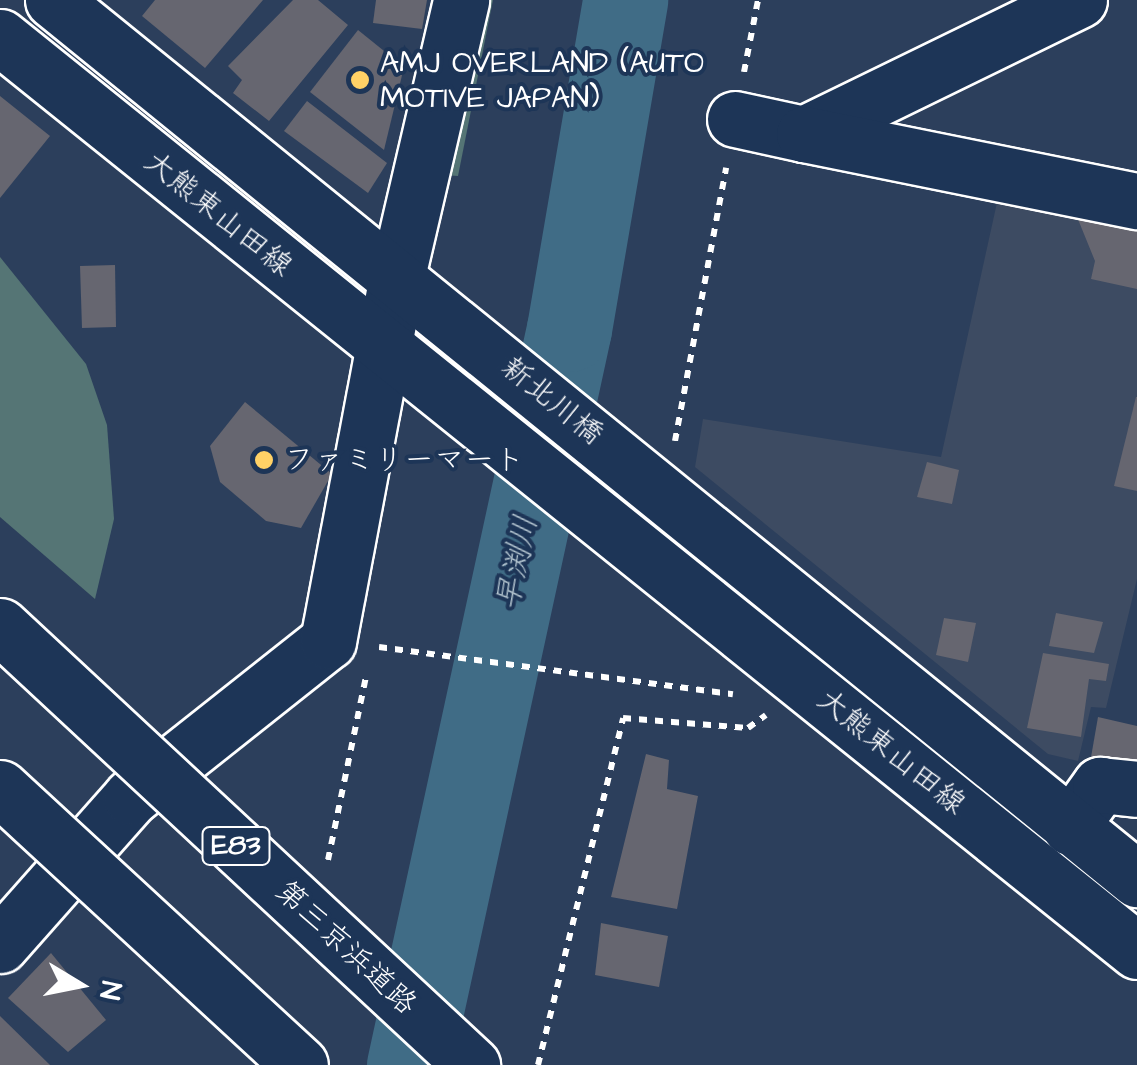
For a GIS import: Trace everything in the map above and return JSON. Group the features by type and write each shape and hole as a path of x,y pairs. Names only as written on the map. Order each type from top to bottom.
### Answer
{"main road":[{"path":"0,945 131,797 328,641 397,276 461,0"},
{"path":"804,134 1080,0"},
{"path":"85,9 397,276"},
{"name":"大熊東山田線","path":"0,37 643,558 1137,951"},
{"path":"735,119 1137,201"},
{"name":"新北川橋","path":"397,276 661,490"},
{"name":"大熊東山田線","path":"661,490 1137,879"},
{"name":"第三京浜道路","path":"0,626 472,1065"},
{"path":"1070,827 1100,785 1137,789"},
{"path":"0,788 300,1065"}],"path":[{"path":"661,490 758,0"},
{"path":"323,880 376,627"},
{"path":"390,646 735,694"},
{"path":"538,1065 623,718 748,728 808,686"}],"shaded area":[{"path":"998,198 1137,226 1137,579 1106,708 1091,707 1078,761 1048,754 695,467 703,419 941,457"}],"green space":[{"path":"482,0 493,0 458,176 444,175"},
{"path":"0,257 86,364 107,425 114,519 95,599 0,517"}],"building":[{"path":"155,0 263,0 205,68 142,16"},
{"path":"293,0 318,0 348,25 269,121 233,93 242,80 228,66"},
{"path":"376,0 427,0 422,29 373,23"},
{"name":"AMJ OVERLAND (AUTO MOTIVE JAPAN)","path":"358,30 404,67 384,150 310,92"},
{"path":"0,96 50,136 0,198"},
{"name":"AMJ OVERLAND (AUTO MOTIVE JAPAN)","path":"307,101 387,163 368,193 284,131"},
{"path":"1075,212 1137,227 1137,289 1091,279 1095,261"},
{"path":"115,265 116,327 82,328 80,266"},
{"path":"1137,397 1137,491 1114,486"},
{"name":"ファミリーマート","path":"245,402 332,474 301,528 266,521 220,482 210,446"},
{"path":"927,462 959,470 952,504 917,497"},
{"path":"1056,613 1103,622 1094,653 1049,646"},
{"path":"944,618 976,623 968,662 936,655"},
{"path":"1043,653 1109,664 1106,681 1089,679 1081,737 1027,728"},
{"path":"1098,717 1137,726 1137,769 1090,763"},
{"path":"646,754 669,760 667,789 698,796 677,909 611,897"},
{"path":"601,923 668,936 659,987 595,975"},
{"path":"51,953 106,1020 68,1052 8,998"},
{"path":"0,1016 50,1065 0,1065"}],"waterway":[{"name":"早渕川","path":"409,1065 569,329 625,0"}],"place":[{"name":"AMJ OVERLAND (AUTO MOTIVE JAPAN)","path":"360,80"},
{"name":"ファミリーマート","path":"264,460"}]}
